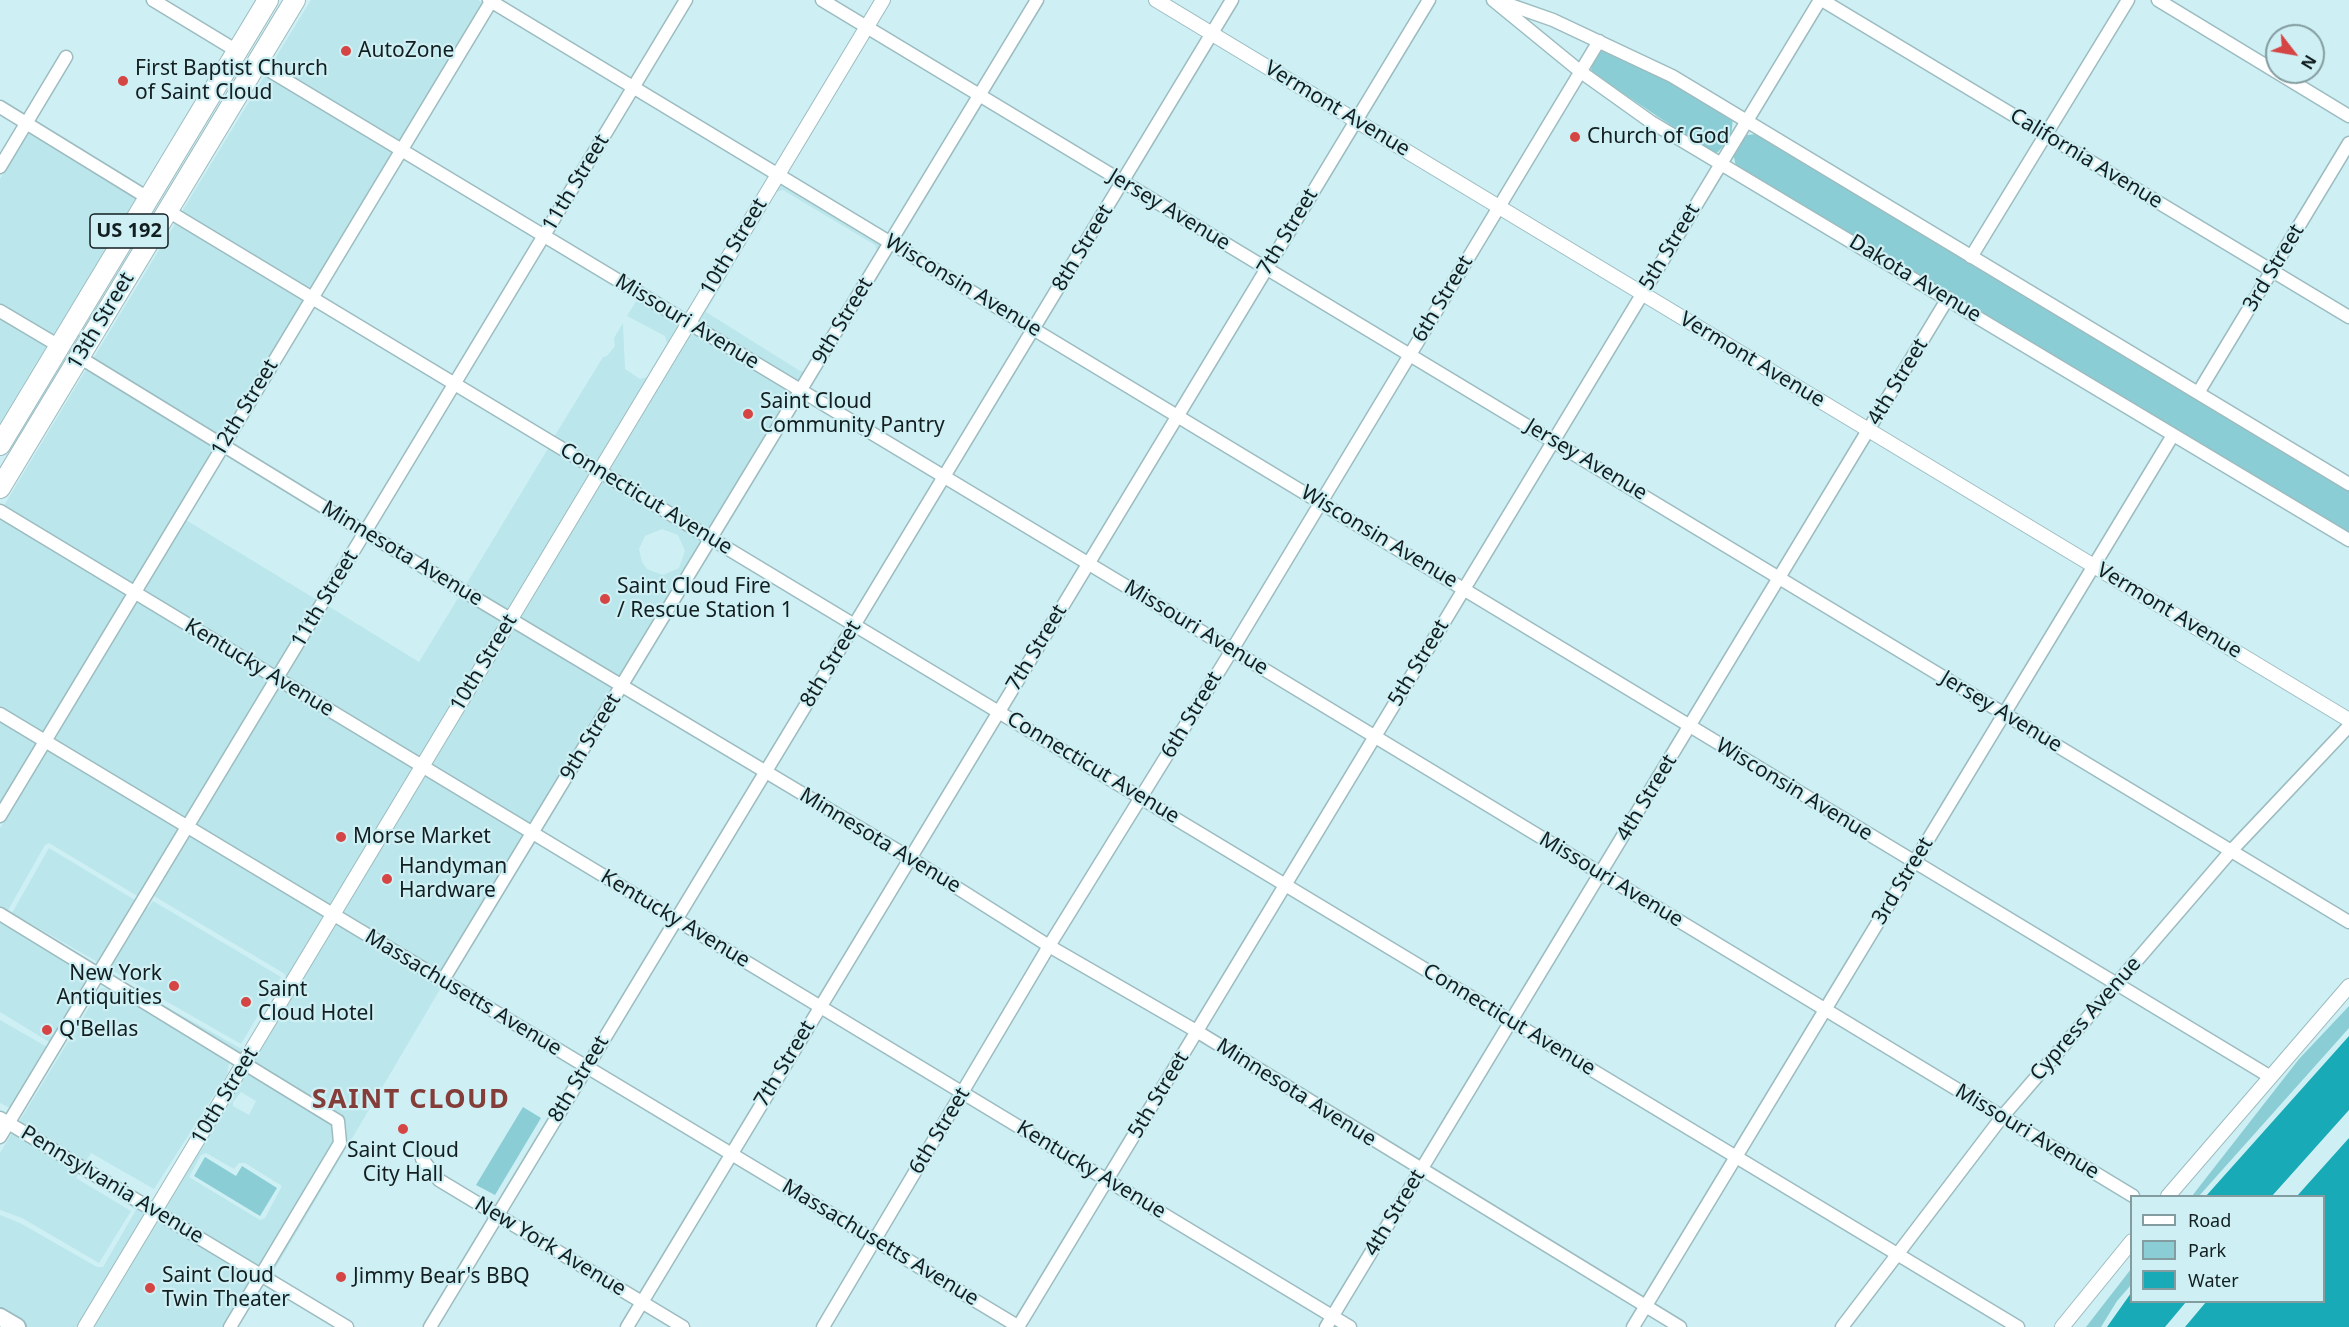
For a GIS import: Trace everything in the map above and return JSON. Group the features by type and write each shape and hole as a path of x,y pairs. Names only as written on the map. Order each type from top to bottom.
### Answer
{"highway":[{"name":"13th Street","path":"0,445 268,0"},
{"name":"13th Street","path":"0,489 295,0"},
{"path":"257,18 252,43 252,53 257,63"},
{"path":"237,51 240,70 237,97"},
{"path":"168,211 164,200 168,188 194,144 197,120"},
{"path":"124,283 127,262 151,220 148,198"},
{"path":"79,357 75,346 108,288 112,261"},
{"path":"36,429 35,412 64,364 59,346"},
{"path":"0,466 18,436 25,404"}],"main road":[{"path":"0,1317 17,1327"}],"street":[{"path":"153,0 237,51"},
{"name":"Wisconsin Avenue","path":"490,0 2269,1076"},
{"name":"12th Street","path":"0,816 490,0"},
{"name":"11th Street","path":"0,1137 4,1121 100,975 686,0"},
{"name":"Jersey Avenue","path":"822,0 2349,922"},
{"name":"10th Street","path":"85,1327 883,0"},
{"name":"9th Street","path":"443,980 1037,0"},
{"name":"Vermont Avenue","path":"1156,0 2349,720"},
{"name":"8th Street","path":"430,1327 1232,0"},
{"name":"7th Street","path":"627,1327 1429,0"},
{"name":"Dakota Avenue","path":"1493,0 1504,1 1544,16 1672,76 2349,484"},
{"name":"Dakota Avenue","path":"1493,0 1581,72 1651,122 2349,540"},
{"name":"5th Street","path":"1019,1327 1821,0"},
{"name":"California Avenue","path":"1821,0 2349,317"},
{"path":"1971,257 2128,0"},
{"path":"2158,0 2349,116"},
{"name":"6th Street","path":"823,1327 1049,946 1232,650 1599,41"},
{"path":"0,167 66,57"},
{"name":"Missouri Avenue","path":"257,63 1376,736 2130,1195"},
{"path":"0,107 148,198"},
{"name":"3rd Street","path":"2198,393 2349,142"},
{"name":"Connecticut Avenue","path":"168,211 2018,1327"},
{"name":"4th Street","path":"1329,1322 1948,298"},
{"path":"0,311 59,346"},
{"name":"Minnesota Avenue","path":"79,357 365,533 910,858 1049,946 1198,1032 1680,1327"},
{"name":"3rd Street","path":"1633,1327 2173,435"},
{"name":"Kentucky Avenue","path":"0,511 1107,1180 1329,1322 1350,1327"},
{"name":"Massachusetts Avenue","path":"0,714 1019,1327"},
{"name":"Cypress Avenue","path":"1842,1327 1896,1253 2002,1117 2231,850 2349,726"},
{"path":"0,914 338,1121 340,1143 230,1327"},
{"path":"2170,1195 2269,1076 2349,986"},
{"name":"Pennsylvania Avenue","path":"4,1121 347,1327"},
{"name":"New York Avenue","path":"422,1159 439,1180 683,1327"},
{"path":"2062,1327 2130,1243"}],"shaded area":[{"path":"311,0 478,0 483,3 400,141 271,65"},
{"path":"266,74 394,151 310,290 181,213"},
{"path":"28,131 138,199 55,338 0,305 0,179"},
{"path":"780,182 882,244 869,265 877,250 875,245 783,190 776,192 706,312 800,371 805,371 798,383 697,321"},
{"path":"176,222 304,299 220,436 93,359"},
{"path":"638,298 681,324 597,463 554,437 603,357 607,356 615,346 614,338 623,323 625,369 640,379 647,377 667,343 665,336 627,316"},
{"path":"0,317 49,347 0,429"},
{"path":"691,331 792,393 709,531 608,469"},
{"path":"87,368 215,446 132,585 3,507"},
{"path":"549,447 592,472 508,611 465,586"},
{"path":"226,452 186,520 317,600 274,671 142,591"},
{"path":"602,478 704,540 620,678 519,617","holes":["662,529 678,535 685,551 679,568 663,575 647,569 642,562 639,549 645,536"]},
{"path":"0,518 126,594 42,733 0,708"},
{"path":"460,595 503,620 419,759 285,678 328,606 419,662"},
{"path":"136,600 269,680 185,819 53,740"},
{"path":"513,627 614,687 530,825 429,765"},
{"path":"279,687 413,768 330,907 195,825"},
{"path":"0,721 37,743 0,804"},
{"path":"47,749 179,828 139,897 49,843 45,845 7,912 0,908 0,828"},
{"path":"423,774 525,835 440,973 341,913"},
{"path":"190,835 325,917 242,1056 108,974 240,1048 245,1046 274,1001 286,980 285,974 154,896"},
{"path":"49,848 148,908 153,901 281,977 241,1044 12,913"},
{"path":"0,921 92,979 51,1043 0,1012"},
{"path":"336,923 442,986 272,1274 270,1272 345,1146 347,1133 345,1123 252,1063"},
{"path":"101,988 114,989 227,1059 229,1063 227,1075 154,1189 91,1153 76,1178 131,1211 99,1263 22,1218 0,1210 0,1153"},
{"path":"0,1020 47,1047 12,1106 8,1107 0,1103"},
{"path":"247,1072 333,1125 334,1141 259,1266 164,1210","holes":["241,1092 256,1101 249,1115 233,1106 233,1102","206,1153 234,1169 239,1163 245,1163 282,1186 265,1218 260,1220 189,1177 201,1155"]},
{"path":"84,1175 148,1213 78,1327 27,1327 0,1310 0,1215 20,1223 97,1267 103,1267 136,1210"},
{"path":"158,1219 254,1275 223,1327 92,1327"}],"green space":[{"path":"1607,49 1665,77 1733,118 1731,137 1714,154 1597,76 1591,70 1593,59 1601,50"},
{"path":"1757,134 2349,491 2349,535 1736,166 1733,153 1747,135"},
{"path":"2349,1006 2349,1028 2200,1195 2193,1195 2299,1059"},
{"path":"523,1107 541,1118 495,1195 476,1185"},
{"path":"205,1157 236,1176 242,1166 277,1188 260,1216 194,1176"},
{"path":"2130,1270 2130,1286 2117,1301 2101,1327 2086,1327"}],"water":[{"path":"2349,1036 2349,1110 2273,1195 2207,1195"},
{"path":"2349,1138 2349,1327 2185,1327 2205,1303 2325,1303 2325,1195 2298,1195"},
{"path":"2130,1294 2130,1303 2185,1303 2165,1327 2107,1327"}],"place":[{"name":"AutoZone","path":"346,51"},
{"name":"First Baptist Church of Saint Cloud","path":"123,81"},
{"name":"Church of God","path":"1575,137"},
{"name":"Saint Cloud Community Pantry","path":"748,414"},
{"name":"Saint Cloud Fire / Rescue Station 1","path":"605,599"},
{"name":"Morse Market","path":"341,837"},
{"name":"Handyman Hardware","path":"387,879"},
{"name":"New York Antiquities","path":"174,986"},
{"name":"Saint Cloud Hotel","path":"246,1002"},
{"name":"Q'Bellas","path":"47,1030"},
{"name":"Saint Cloud City Hall","path":"403,1129"},
{"name":"Jimmy Bear's BBQ","path":"341,1277"},
{"name":"Saint Cloud Twin Theater","path":"150,1288"}],"district":[{"name":"SAINT CLOUD","path":"411,1100"}]}
